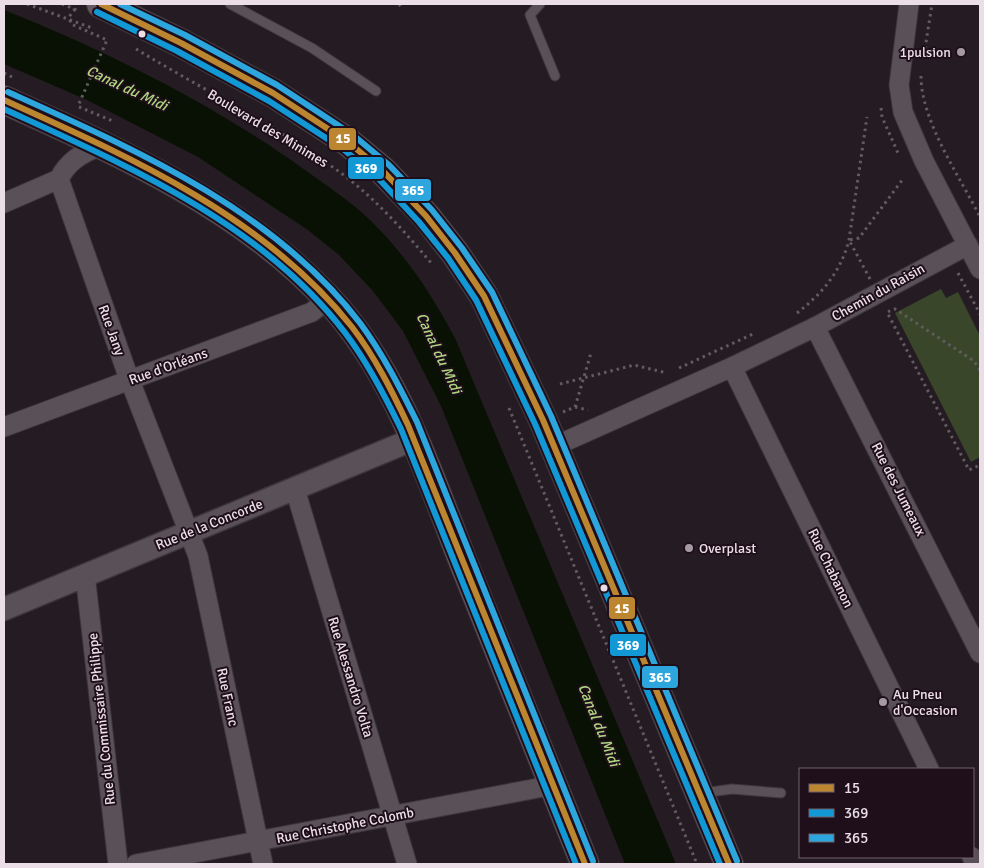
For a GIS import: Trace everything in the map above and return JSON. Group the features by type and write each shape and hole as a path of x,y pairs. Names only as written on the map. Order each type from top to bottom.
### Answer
{"main road":[{"path":"86,8 181,43 273,93 348,142 383,171 426,216 455,253 484,296 555,446 729,864"},
{"path":"4,100 152,170 219,210 268,245 328,299 354,329 374,360 414,439 585,864"}],"street":[{"path":"910,4 900,70 900,101 907,124 980,269"},
{"path":"4,203 59,180 65,168 77,156 100,146"},
{"name":"Rue Jany","path":"59,180 130,380 188,532"},
{"name":"Chemin du Raisin","path":"555,446 732,367 815,327 968,245"},
{"name":"Rue d'Orléans","path":"4,427 312,312 328,299"},
{"name":"Rue des Jumeaux","path":"815,327 980,653"},
{"name":"Rue Chabanon","path":"732,367 929,768"},
{"name":"Rue de la Concorde","path":"4,609 414,439"},
{"name":"Rue Alessandro Volta","path":"295,489 407,864"},
{"name":"Rue Franc","path":"188,532 198,556 263,864"},
{"name":"Rue du Commissaire Philippe","path":"85,574 118,864"},
{"name":"Rue Christophe Colomb","path":"136,864 554,785"}],"lane":[{"path":"230,4 312,48 376,91"},
{"path":"540,4 530,16 555,76"},
{"path":"700,794 732,789 781,793"}],"path":[{"path":"27,4 47,12 69,17 109,35"},
{"path":"62,4 86,8"},
{"path":"924,56 932,4"},
{"path":"69,17 86,8"},
{"path":"69,17 71,24 107,40 78,106 115,122"},
{"name":"Boulevard des Minimes","path":"134,47 276,131 342,174 402,228 438,272"},
{"path":"921,74 921,93 925,108 980,217"},
{"path":"788,318 817,297 844,259 849,240 867,117"},
{"path":"849,240 859,238 903,179"},
{"path":"849,240 871,282"},
{"path":"960,277 980,314"},
{"path":"980,370 974,361 895,309 887,312 969,470 980,465"},
{"path":"658,377 754,333"},
{"path":"575,407 591,353"},
{"path":"560,384 634,365 667,373"},
{"path":"509,407 697,864"},
{"path":"543,420 575,407 586,411 595,407"}],"green space":[{"path":"941,289 946,298 958,292 980,336 980,457 971,462 895,313"}],"water":[{"name":"Canal du Midi","path":"4,10 82,43 121,62 197,101 234,123 305,170 356,207 396,248 428,291 455,338 676,864 625,864 441,406 403,331 373,291 339,255 308,230 198,157 87,100 4,64"}],"transit line":[{"name":"15","path":"101,4 181,43 273,93 348,142 383,171 426,216 455,253 484,296 543,420 729,864"},
{"name":"365","path":"120,4 185,35 277,85 353,135 389,165 432,210 462,248 492,292 551,416 737,861"},
{"name":"369","path":"97,12 177,51 269,101 343,149 377,177 419,222 448,258 476,300 535,424 720,864"},
{"name":"365","path":"8,92 152,160 199,186 244,215 286,247 325,283 360,323 384,359 417,422 593,861"},
{"name":"15","path":"4,100 146,168 192,193 236,221 278,253 317,288 352,327 383,374 408,425 585,864"},
{"name":"369","path":"4,109 144,176 189,201 233,229 274,260 312,295 346,334 376,380 401,429 576,864"}],"place":[{"name":"1pulsion","path":"961,52"},
{"name":"Overplast","path":"689,548"},
{"name":"Au Pneu d'Occasion","path":"883,702"}]}
